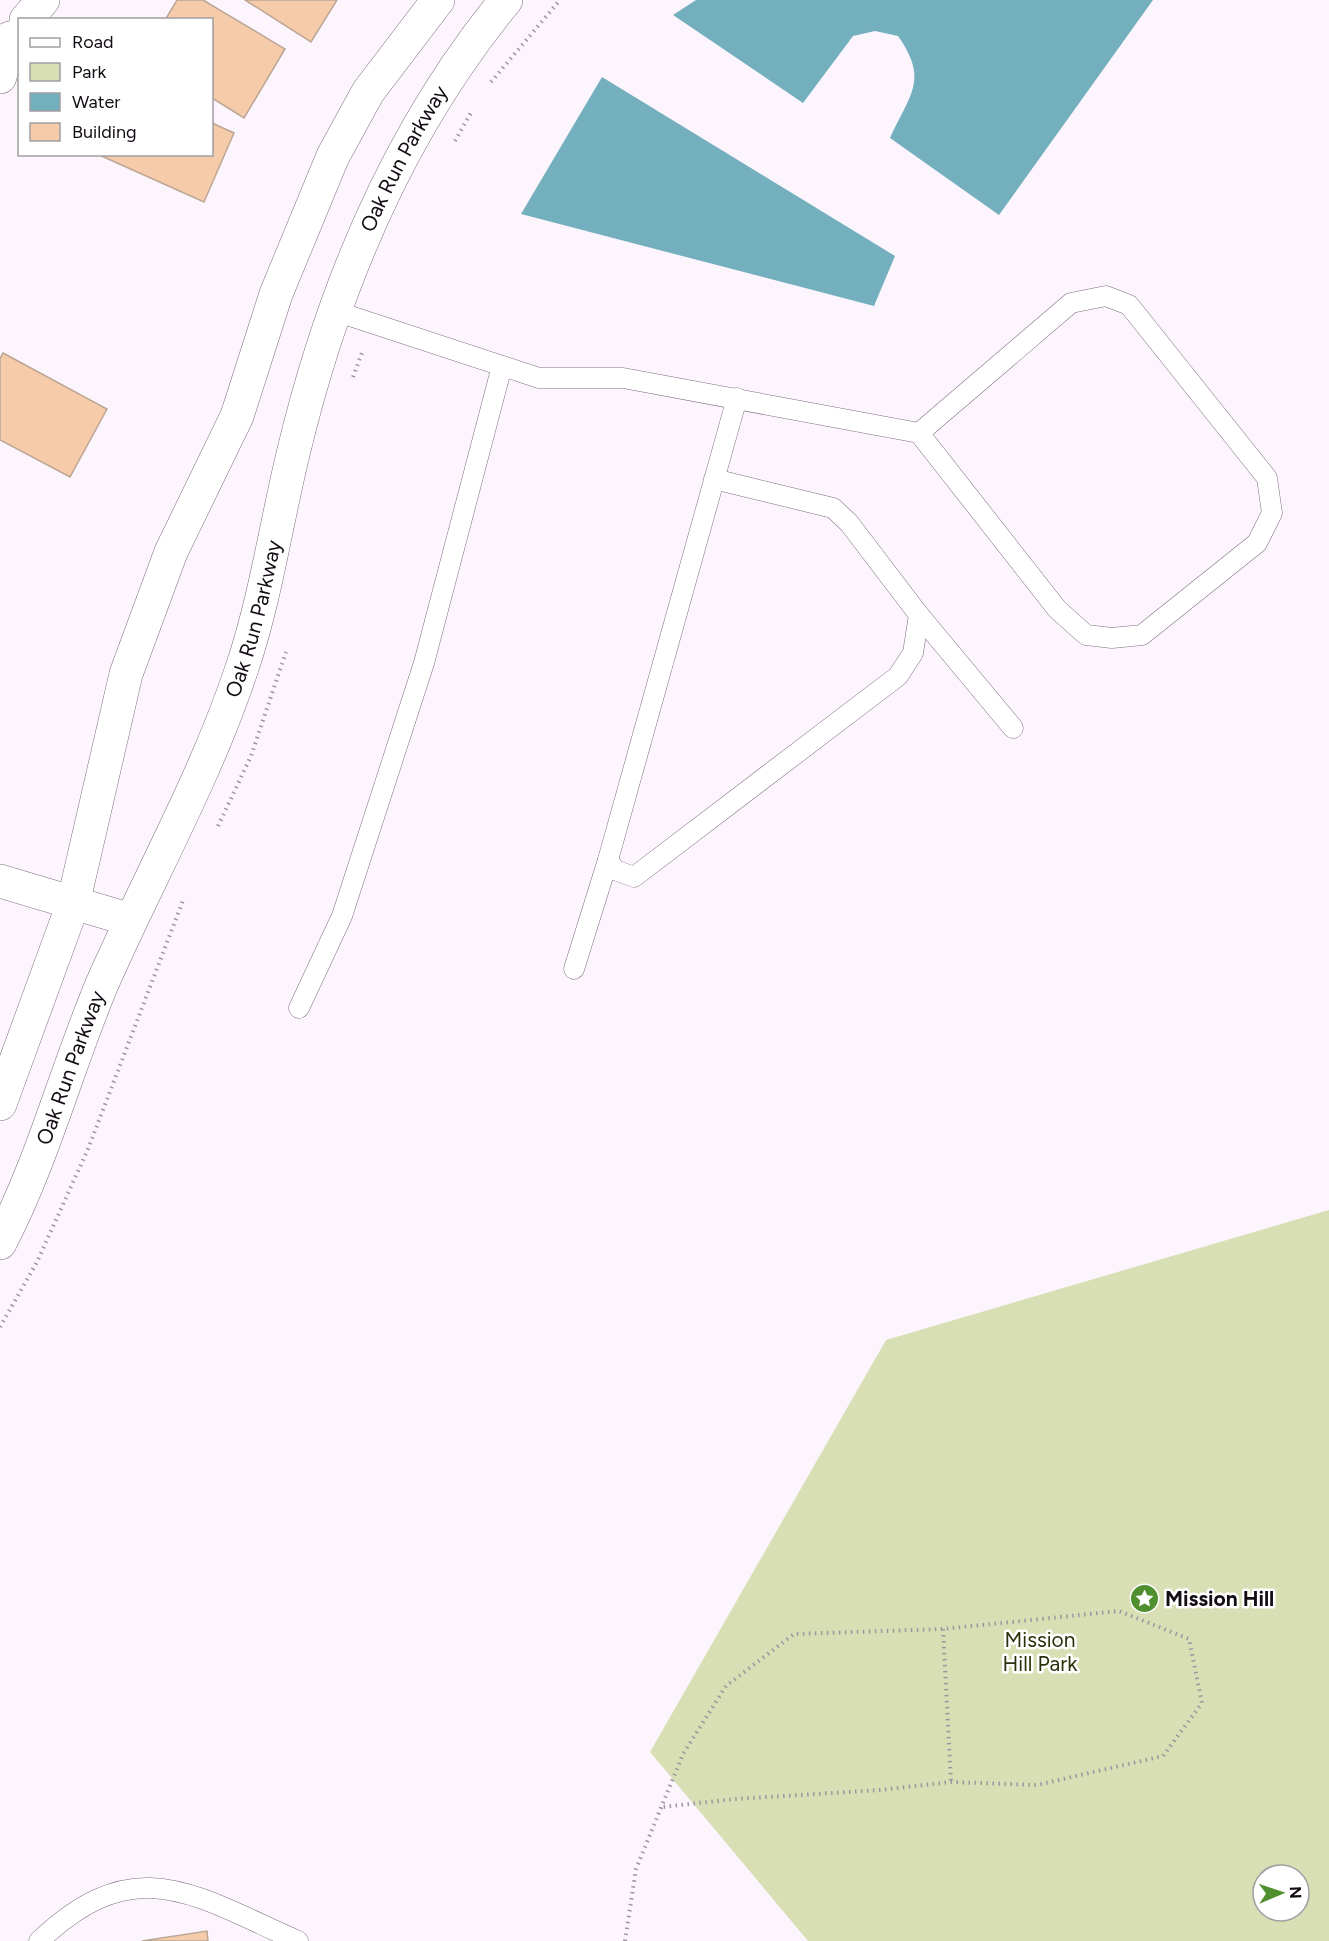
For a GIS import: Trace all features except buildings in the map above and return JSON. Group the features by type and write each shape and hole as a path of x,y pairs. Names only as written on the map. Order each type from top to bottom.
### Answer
{"street":[{"path":"27,18 43,0"},
{"path":"0,1104 73,904 126,674 171,552 237,416 276,294 302,226 333,156 368,92 438,0"},
{"name":"Oak Run Parkway","path":"0,1243 45,1142 100,989 218,732 242,667 259,609 295,445 335,311 378,203 448,77 506,0"},
{"path":"0,77 14,32"},
{"path":"0,881 131,920"}],"lane":[{"path":"335,311 539,378 623,378 919,433 1057,609 1086,635 1112,638 1142,635 1257,543 1272,513 1267,478 1129,305 1106,296 1071,303 919,433"},
{"path":"299,1008 342,916 421,674 502,366"},
{"path":"574,969 608,860 737,398"},
{"path":"714,479 833,508 849,523 919,615 1013,728"},
{"path":"608,860 615,870 634,877 898,676 913,653 919,615"},
{"path":"39,1941 73,1911 93,1899 140,1887 187,1893 298,1941"}],"path":[{"path":"484,91 544,16 560,0"},
{"path":"451,147 473,110"},
{"path":"0,1327 37,1262 88,1149 184,896"},
{"path":"625,1941 636,1869 683,1754 726,1686 794,1634 943,1629 1119,1611 1189,1638 1202,1703 1163,1756 1037,1785 951,1782 880,1790 735,1799 662,1807"},
{"path":"943,1629 951,1782"}],"green space":[{"name":"Mission Hill Park","path":"1329,1210 1329,1941 808,1941 650,1752 886,1340"}],"water":[{"path":"696,0 1153,0 999,215 890,138 909,98 914,76 913,64 898,36 875,31 853,36 803,103 673,15"},
{"path":"602,77 895,256 874,306 521,214"}],"place":[{"name":"Mission Hill","path":"1144,1599"}]}
